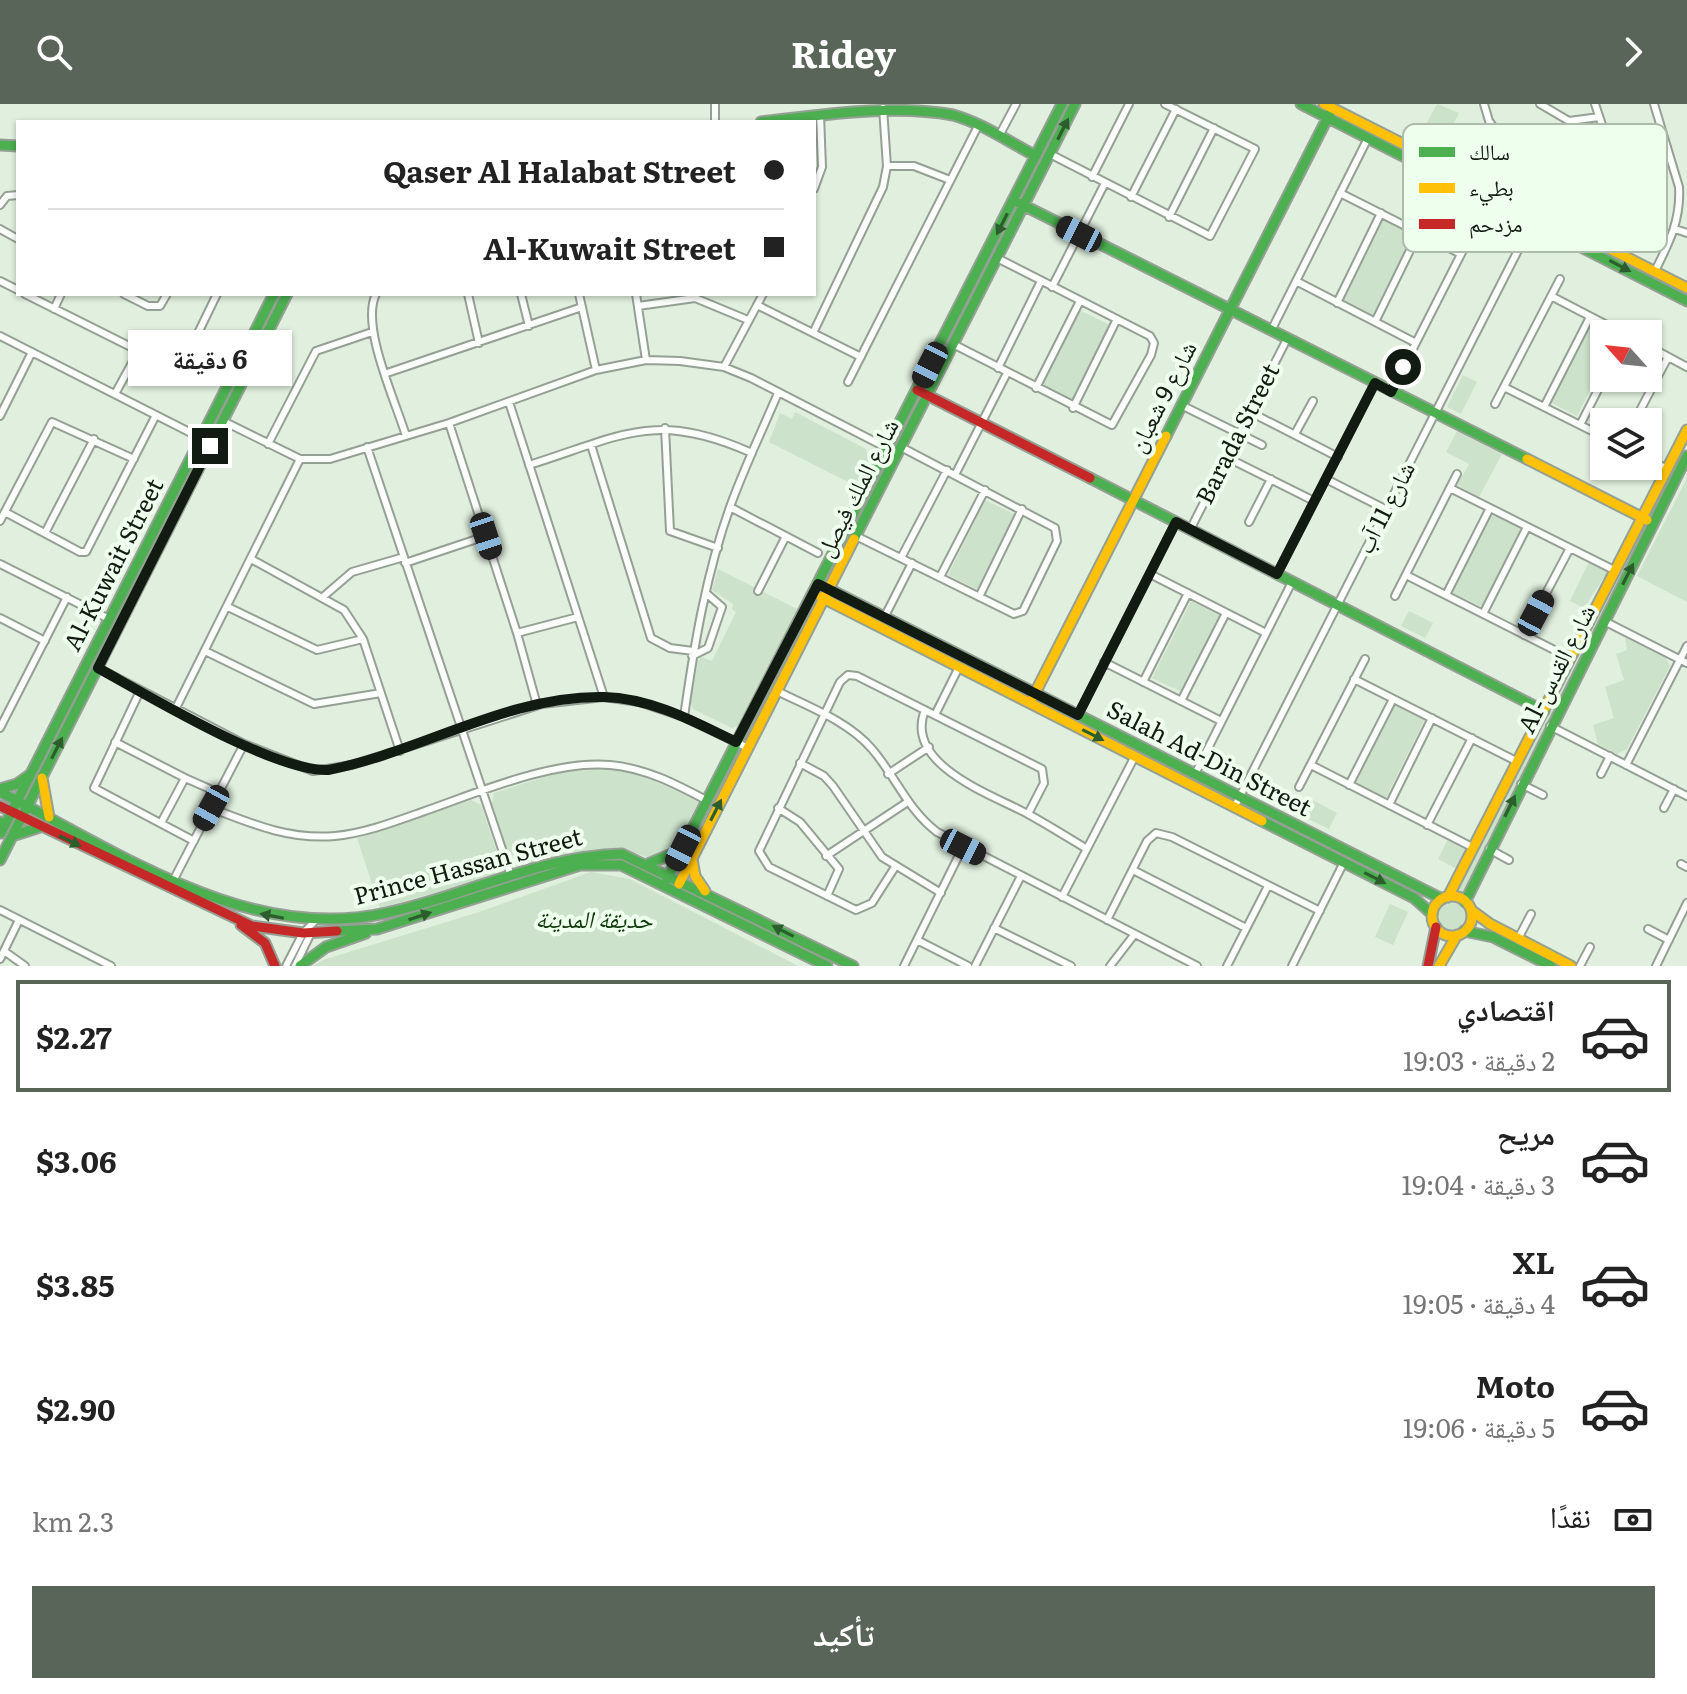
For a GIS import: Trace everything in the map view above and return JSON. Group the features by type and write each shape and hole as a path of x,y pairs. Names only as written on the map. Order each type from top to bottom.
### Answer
{"main road":[{"name":"شارع الملك فيصل","path":"667,879 1062,104"},
{"name":"شارع الملك فيصل","path":"678,884 1075,104"},
{"path":"1301,104 1328,110 1403,148"},
{"path":"778,120 883,108 931,110 978,126 1036,156"},
{"path":"1328,110 1368,138 1403,156"},
{"name":"شارع 9 شعبان","path":"1030,703 1328,110"},
{"path":"1013,200 1654,523"},
{"path":"1599,252 1687,301"},
{"path":"1614,252 1687,288"},
{"name":"Al-Kuwait Street","path":"0,829 31,774 273,296"},
{"name":"Al-Kuwait Street","path":"0,860 286,296"},
{"path":"917,390 1544,711"},
{"name":"Al-شارع القدس","path":"1445,898 1474,848 1687,430"},
{"name":"Al-شارع القدس","path":"1468,906 1489,849 1687,456"},
{"path":"149,541 160,546"},
{"path":"816,589 826,594"},
{"name":"Salah Ad-Din Street","path":"826,594 844,609 1135,756 1445,898"},
{"name":"Salah Ad-Din Street","path":"826,594 884,618 1195,774 1344,862 1414,898 1432,914"},
{"path":"811,625 822,614 844,609"},
{"path":"0,790 17,784 31,774"},
{"path":"42,778 49,817"},
{"name":"Prince Hassan Street","path":"0,790 221,903 308,927 357,921 388,913 597,852 622,854 648,864 667,879"},
{"name":"Prince Hassan Street","path":"0,806 236,921 377,929 588,863 621,865 678,884 827,966"},
{"path":"12,836 28,828 43,828"},
{"path":"648,864 665,860 683,848"},
{"path":"692,857 695,876 706,893"},
{"name":"Prince Hassan Street","path":"678,884 706,893 853,966"},
{"path":"1428,966 1436,927 1432,914 1445,898 1468,906 1518,939 1568,965"},
{"path":"1439,966 1471,922 1468,906"},
{"path":"236,921 265,943 275,966"},
{"path":"1436,927 1445,934 1493,937 1551,966"},
{"path":"298,966 326,947 377,929"}],"street":[{"path":"999,136 1016,104"},
{"path":"1092,177 1129,104"},
{"path":"1050,154 1210,236 1255,149 1165,104"},
{"path":"1484,104 1491,124"},
{"path":"1540,104 1569,121 1599,117"},
{"path":"1595,104 1601,124"},
{"path":"1654,104 1660,124"},
{"path":"813,333 877,204 887,166 883,108"},
{"path":"1131,197 1176,109"},
{"path":"816,184 822,167 820,115"},
{"path":"848,382 978,126"},
{"path":"1169,217 1214,128"},
{"path":"1271,331 1368,138"},
{"path":"1667,148 1679,187 1675,229 1667,246"},
{"path":"887,166 914,166 950,180"},
{"path":"1052,287 1105,183"},
{"path":"1340,193 1403,224"},
{"path":"0,205 7,196 16,195"},
{"path":"1337,303 1381,213"},
{"path":"1675,229 1687,233"},
{"path":"1375,322 1409,252"},
{"path":"1391,392 1461,254 1457,252"},
{"name":"شارع 11 آب","path":"1237,801 1517,252"},
{"path":"1655,271 1664,252"},
{"path":"953,344 1073,408 1112,425 1151,355 1154,343 1150,336 997,258"},
{"path":"1495,404 1560,279"},
{"path":"998,368 1041,281"},
{"path":"1296,281 1416,343"},
{"path":"29,296 171,368 180,367 216,296"},
{"path":"54,309 60,296"},
{"path":"128,296 153,307 160,306 166,296"},
{"path":"375,296 370,311 372,332 406,436"},
{"path":"468,296 479,343"},
{"path":"522,296 529,326"},
{"path":"579,296 596,370"},
{"path":"636,296 646,360"},
{"path":"638,306 696,296 748,320"},
{"path":"724,367 762,296"},
{"path":"1551,296 1596,320"},
{"path":"1036,388 1080,301"},
{"path":"757,305 861,357"},
{"path":"387,373 582,307"},
{"path":"1544,407 1590,317"},
{"path":"1073,408 1117,319"},
{"path":"268,444 316,351 372,332"},
{"path":"0,336 201,438"},
{"name":"Barada Street","path":"1190,530 1287,339"},
{"path":"0,416 32,352"},
{"path":"115,394 138,352"},
{"path":"1662,354 1687,367"},
{"path":"1641,408 1668,357"},
{"path":"223,421 300,459 330,459 449,423 596,370 646,360 724,367 888,449"},
{"path":"955,475 1007,373"},
{"path":"1277,574 1375,383"},
{"path":"1504,387 1590,430"},
{"path":"1580,425 1597,392"},
{"path":"684,717 693,654 718,548 730,507 778,393"},
{"path":"1295,434 1313,401"},
{"path":"509,402 604,697"},
{"path":"1181,405 1262,445"},
{"path":"1250,412 1338,457"},
{"path":"5,512 80,552 86,552 156,415"},
{"path":"0,521 51,423 58,422 134,459"},
{"path":"449,423 537,705"},
{"path":"529,465 636,431 665,428 700,431 752,453"},
{"path":"665,428 670,531 718,548"},
{"path":"45,533 94,439"},
{"path":"591,445 651,638 670,648 693,654 708,648 722,607 706,593"},
{"path":"367,447 511,876"},
{"path":"856,536 1014,614 1020,613 1057,541 1057,532 1050,523 901,447"},
{"path":"1226,457 1314,501"},
{"path":"175,710 300,459"},
{"path":"1662,466 1667,469"},
{"path":"901,558 947,470"},
{"path":"1395,596 1457,474"},
{"path":"1249,522 1271,479"},
{"path":"1326,479 1385,509"},
{"path":"1450,488 1616,571"},
{"path":"940,577 985,490"},
{"path":"730,507 818,553"},
{"path":"1446,595 1490,508"},
{"path":"979,597 1022,509"},
{"path":"1078,715 1176,522"},
{"path":"1483,614 1527,527"},
{"path":"324,596 352,572 486,536"},
{"path":"758,591 786,536"},
{"path":"1524,635 1570,548"},
{"path":"251,559 324,596 344,610 363,639 400,751"},
{"path":"884,618 912,563"},
{"path":"0,564 109,619"},
{"path":"1150,574 1266,633"},
{"path":"1406,575 1570,658"},
{"path":"1195,774 1292,582"},
{"path":"1143,682 1188,593"},
{"path":"0,728 67,597"},
{"path":"228,607 317,650 363,639"},
{"path":"1181,701 1226,613"},
{"path":"517,633 578,617"},
{"path":"0,630 2,619 45,641"},
{"path":"1604,621 1684,661"},
{"path":"1626,765 1684,661 1687,646"},
{"path":"205,651 314,704 381,693"},
{"path":"1299,787 1365,659"},
{"path":"1104,662 1221,721"},
{"path":"935,715 959,667"},
{"path":"98,668 244,744 313,771 352,765 400,751 537,705 604,697 639,702 684,717 748,748"},
{"path":"895,867 867,908 856,910 764,862 760,844 840,682 852,674 1042,769 1044,783 1028,814"},
{"path":"1354,679 1518,762"},
{"path":"140,691 94,788 194,841"},
{"path":"777,691 859,737 920,819 963,847 1197,966"},
{"path":"1349,785 1393,699"},
{"path":"925,710 920,727 929,747 951,774 1087,849"},
{"path":"1389,805 1432,718"},
{"path":"1550,726 1687,796"},
{"path":"1427,825 1472,738"},
{"path":"115,742 219,793"},
{"path":"173,880 244,744"},
{"path":"888,774 929,747"},
{"path":"1062,897 1135,756"},
{"path":"1601,774 1610,756"},
{"path":"800,763 824,776 882,857 941,893"},
{"path":"211,808 274,831 335,836 375,828 482,791 560,769 610,765 650,773 706,800"},
{"path":"1311,765 1474,848"},
{"path":"161,823 185,778"},
{"path":"1521,784 1543,795"},
{"path":"1664,808 1674,789"},
{"path":"826,856 906,803"},
{"path":"778,808 800,822 839,869 827,896"},
{"path":"1107,920 1147,841 1156,833 1172,837 1320,911"},
{"path":"904,966 963,847"},
{"path":"1489,849 1509,860"},
{"path":"1292,966 1344,862"},
{"path":"1133,870 1246,928"},
{"path":"975,966 1021,876"},
{"path":"1227,966 1268,886"},
{"path":"1656,966 1685,914 1687,903"},
{"path":"0,910 111,966"},
{"path":"1518,939 1531,914"},
{"path":"0,959 19,920"},
{"path":"286,966 308,927"},
{"path":"298,966 308,927"},
{"path":"994,928 1071,966"},
{"path":"1648,929 1669,940"},
{"path":"1110,966 1134,935"},
{"path":"917,940 968,966"},
{"path":"1580,966 1590,947"},
{"path":"4,951 25,966"},
{"path":"1045,966 1049,956"}],"green space":[{"path":"1437,104 1459,113 1454,124 1426,124"},
{"path":"1383,219 1403,229 1403,252 1408,252 1375,317 1342,301"},
{"path":"1079,310 1110,325 1072,401 1042,386"},
{"path":"1589,327 1590,391 1577,416 1550,402"},
{"path":"1463,375 1477,382 1461,414 1447,407"},
{"path":"795,412 866,449 869,460 856,486 769,442 780,413 792,419"},
{"path":"1457,431 1502,454 1479,497 1457,485 1469,464 1446,452"},
{"path":"1687,478 1687,602 1637,576"},
{"path":"985,500 1016,515 978,590 948,575"},
{"path":"1492,513 1522,528 1484,608 1452,593"},
{"path":"1641,528 1644,530 1629,562 1463,894 1460,894 1458,891"},
{"path":"1589,562 1608,571 1584,608 1570,601"},
{"path":"718,569 797,609 739,725 732,728 693,709 690,700 698,661 701,657 712,661 736,612 732,609 733,604 712,590"},
{"path":"1191,601 1221,616 1182,692 1152,678"},
{"path":"1409,611 1433,623 1425,638 1401,626"},
{"path":"1625,638 1665,657 1670,666 1627,749 1617,754 1598,744 1593,725 1614,718 1605,687 1624,680 1616,654 1627,650"},
{"path":"1394,704 1425,719 1385,800 1354,785"},
{"path":"604,769 636,773 699,801 667,865 647,857 611,850 577,852 521,868 510,864 492,803 494,793 561,772"},
{"path":"1309,798 1337,813 1329,829 1300,815"},
{"path":"471,800 481,805 501,864 494,876 380,908 357,838"},
{"path":"1448,839 1469,850 1459,870 1438,859"},
{"name":"حديقة المدينة","path":"591,872 630,879 798,966 313,966 323,960 479,912"},
{"path":"1452,899 1464,904 1469,916 1464,928 1452,933 1440,928 1435,916 1440,904"},
{"path":"1390,904 1408,912 1393,945 1375,937"}],"traffic: fast":[{"path":"667,879 1062,104"},
{"path":"854,539 1075,104"},
{"path":"1301,104 1403,156"},
{"path":"780,120 906,110 953,115 995,133 1036,156"},
{"path":"1166,436 1331,111"},
{"path":"0,145 16,146"},
{"path":"1013,200 1527,459"},
{"path":"1591,252 1687,301"},
{"path":"1,833 273,296"},
{"path":"0,860 286,296"},
{"path":"1465,902 1687,456"},
{"path":"1090,478 1544,711"},
{"path":"823,586 1442,899"},
{"path":"0,789 17,784 31,774"},
{"path":"0,792 186,887 284,916 335,919 386,913 532,869 591,856 622,854 853,966"},
{"path":"1262,821 1414,898 1432,914"},
{"path":"0,822 1,832"},
{"path":"12,836 40,827"},
{"path":"648,864 681,850"},
{"path":"337,931 377,929 580,865 621,865 827,966"},
{"path":"1464,931 1493,937 1551,966"},
{"path":"300,966 326,947 366,933"}],"traffic: slow":[{"path":"1324,104 1403,144"},
{"path":"1616,252 1687,288"},
{"path":"1448,897 1687,430"},
{"path":"1033,697 1166,436"},
{"path":"1527,459 1647,520"},
{"path":"679,884 854,539"},
{"path":"821,597 1262,821"},
{"path":"42,778 49,817"},
{"path":"692,859 695,876 705,891"},
{"path":"1452,896 1466,902 1472,916 1466,930 1452,936 1438,930 1432,916 1438,902 1452,896"},
{"path":"1471,910 1490,924 1571,966"},
{"path":"1439,966 1457,935"}],"traffic: jam":[{"path":"917,390 1090,478"},
{"path":"0,806 252,926 303,933 337,931"},
{"path":"241,925 265,943 275,966"},
{"path":"1428,966 1436,927"}],"route":[{"path":"210,446 98,668 244,744 313,771 352,765 400,751 537,705 604,697 639,702 684,717 736,742 818,584 1078,715 1176,522 1277,574 1375,383 1391,392 1403,367"}]}
